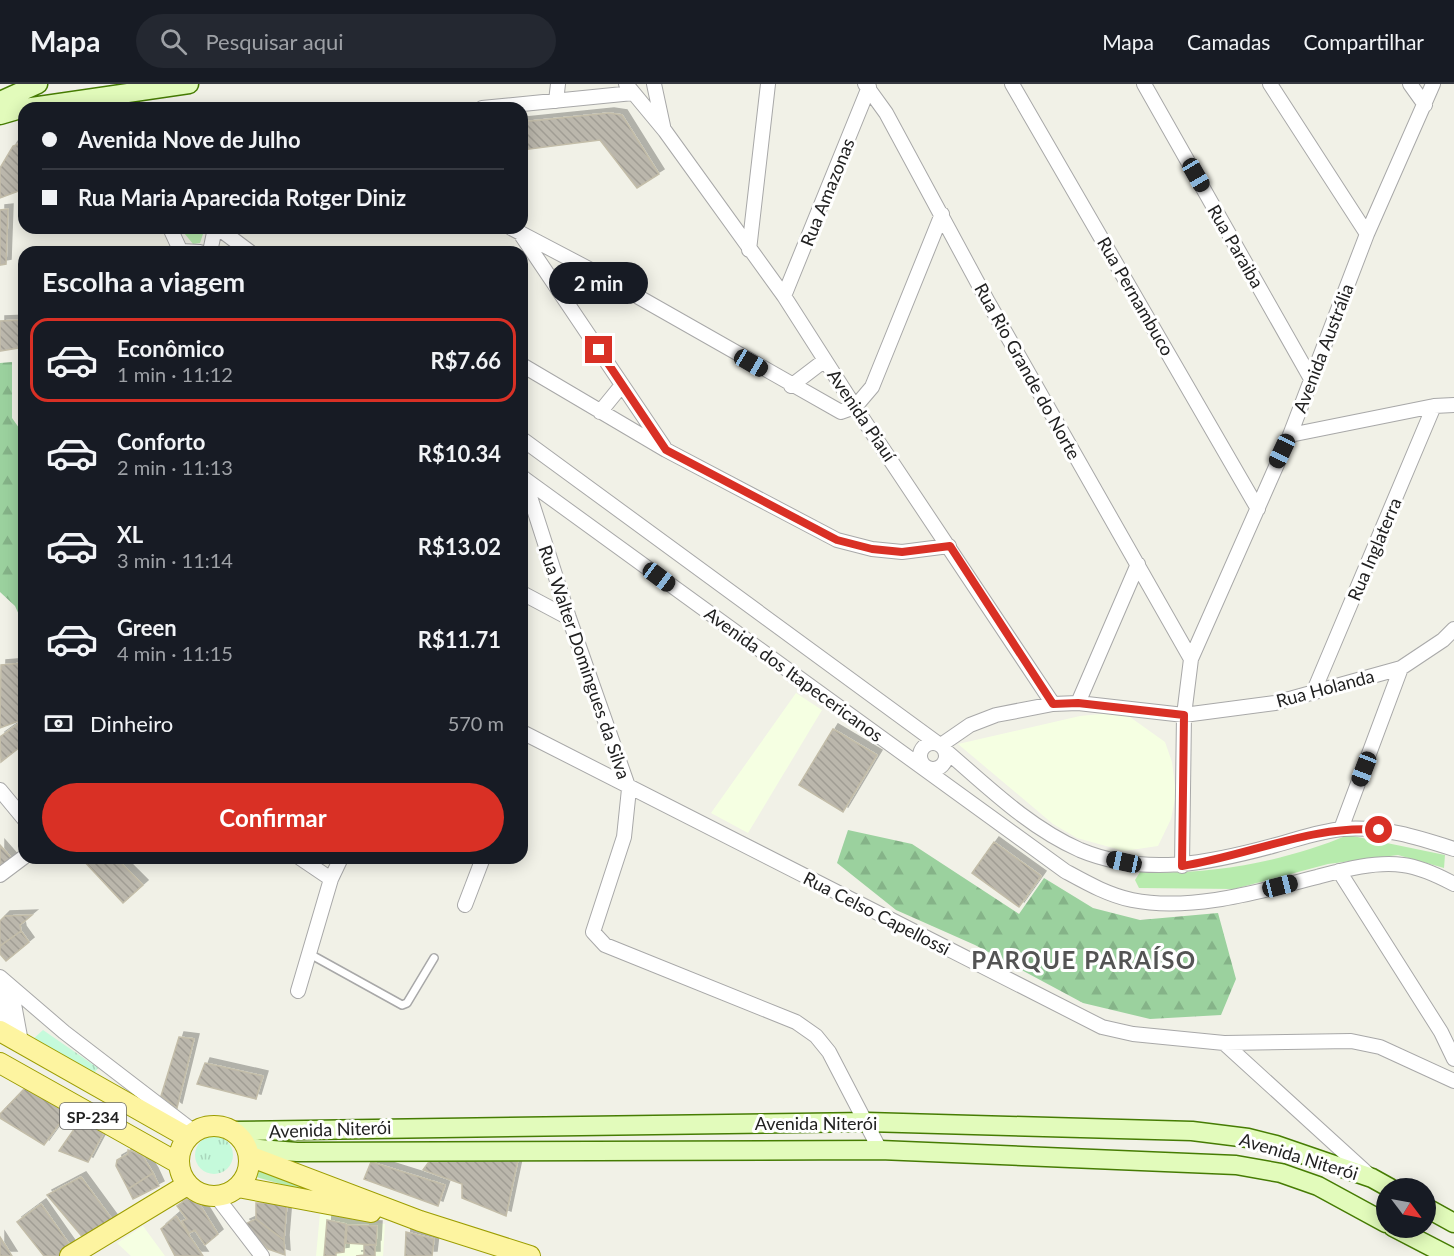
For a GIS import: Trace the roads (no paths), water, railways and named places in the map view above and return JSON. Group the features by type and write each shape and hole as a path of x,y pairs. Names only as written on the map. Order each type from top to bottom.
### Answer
{"main road":[{"path":"10,107 38,84"},
{"path":"49,102 189,84"},
{"name":"SP-234","path":"3,1066 15,1067 25,1059 11,1039"},
{"name":"SP-234","path":"11,1039 190,1134"},
{"name":"SP-234","path":"3,1066 178,1163"},
{"name":"Avenida Niterói","path":"233,1131 354,1127 867,1122 1192,1131 1248,1138 1316,1157 1376,1180"},
{"path":"238,1187 249,1167 248,1152 233,1131 213,1125 190,1134 182,1145 178,1163 187,1185 195,1192 216,1196 238,1187 420,1221"},
{"path":"353,1151 354,1127"},
{"path":"1102,1158 1103,1130"},
{"name":"Avenida Niterói","path":"248,1152 880,1150 1236,1165 1281,1173 1318,1186 1376,1218"},
{"path":"248,1152 495,1251 530,1256"},
{"path":"70,1256 187,1185"},
{"path":"1436,1213 1454,1223"},
{"path":"1414,1238 1449,1256"}],"street":[{"path":"556,101 558,84"},
{"name":"Avenida Piauí","path":"654,84 665,131"},
{"path":"749,250 768,84"},
{"name":"Rua Pernambuco","path":"1012,84 1258,508"},
{"name":"Rua Paraiba","path":"1144,84 1311,377"},
{"path":"1270,84 1366,234"},
{"path":"1410,84 1425,105"},
{"name":"Avenida Austrália","path":"1182,866 1184,715 1191,659 1290,435 1366,234 1433,84"},
{"name":"Rua Rio Grande do Norte","path":"867,86 886,113 988,303 1191,659"},
{"name":"Rua Amazonas","path":"784,296 867,86"},
{"path":"528,104 630,89"},
{"name":"Avenida Piauí","path":"630,89 665,131 784,296 855,407 950,546 1053,704"},
{"path":"522,234 591,270 791,386 841,412 855,407 872,387 942,214"},
{"path":"224,234 242,246"},
{"path":"528,247 565,298 666,450"},
{"path":"565,298 573,281 591,270"},
{"path":"791,386 825,360"},
{"path":"528,369 666,450 837,540 872,549 902,552 950,546"},
{"path":"600,412 622,385"},
{"path":"1290,435 1434,406 1454,405"},
{"name":"Rua Inglaterra","path":"1313,693 1434,406"},
{"name":"Avenida dos Itapecericanos","path":"528,443 941,746 1042,830 1081,850 1124,862 1182,866 1234,856 1341,829 1395,831 1454,849"},
{"name":"Avenida dos Itapecericanos","path":"528,481 832,704 924,766 1065,871 1102,890 1133,900 1167,903 1240,896 1339,871 1404,865 1453,878"},
{"name":"Rua Walter Domingues da Silva","path":"528,492 629,789 624,837 593,932 597,940 796,1022 816,1036 829,1052 880,1150"},
{"path":"1078,703 1138,564"},
{"path":"528,596 569,618"},
{"name":"Rua Holanda","path":"941,746 970,725 996,715 1053,704 1078,703 1184,715 1275,702 1401,668 1443,640 1454,629"},
{"path":"1341,829 1401,668"},
{"name":"Rua Celso Capellossi","path":"528,737 1082,1019 1102,1027 1133,1034 1224,1043 1351,1041 1380,1047 1454,1081"},
{"path":"929,743 941,746 946,759 941,767 932,769 924,766 920,759 920,751 929,743"},
{"path":"0,790 18,812"},
{"path":"0,875 18,862"},
{"path":"309,864 331,879"},
{"path":"298,991 331,879 338,864"},
{"path":"465,905 481,864"},
{"path":"1339,871 1441,1032 1454,1059"},
{"path":"0,977 15,1004 11,1039"},
{"path":"0,977 190,1134"},
{"path":"1224,1043 1372,1178"},
{"path":"216,1196 262,1256"}],"lane":[{"path":"308,953 402,1005 407,1003 434,958"}],"district":[{"name":"PARQUE PARAÍSO","path":"1084,959"}]}
